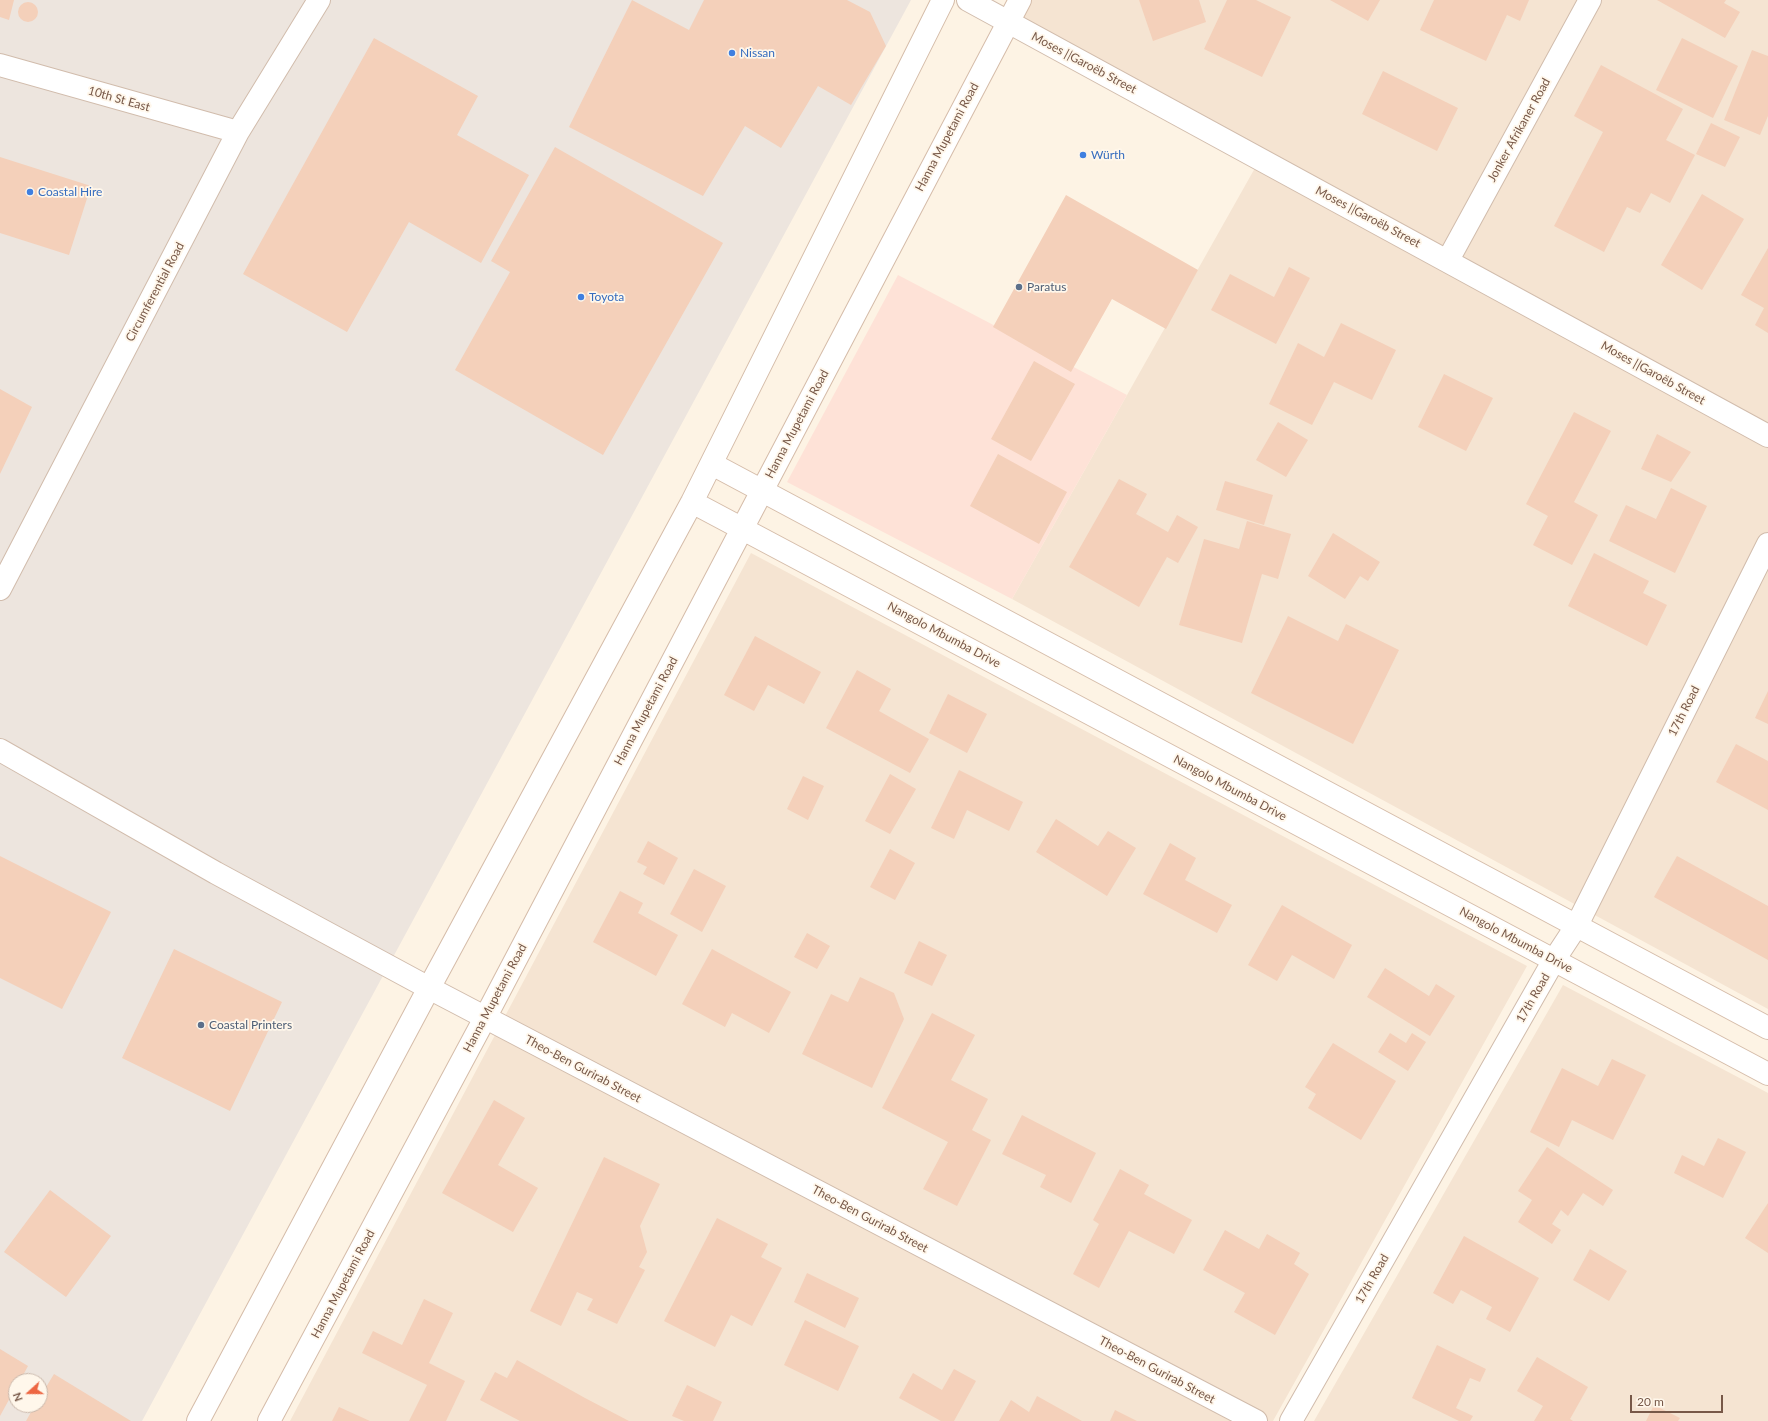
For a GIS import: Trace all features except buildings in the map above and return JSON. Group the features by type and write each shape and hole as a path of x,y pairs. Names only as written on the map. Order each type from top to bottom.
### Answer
{"street":[{"name":"Circumferential Road","path":"0,589 238,132 319,0"},
{"path":"198,1421 429,988 712,464 943,0"},
{"name":"Moses ǁGaroëb Street","path":"968,0 1448,260 1768,436"},
{"name":"Hanna Mupetami Road","path":"270,1421 485,1018 1020,0"},
{"name":"Jonker Afrikaner Road","path":"1448,260 1590,0"},
{"name":"10th St East","path":"0,65 238,132"},
{"path":"712,464 1768,1028"},
{"name":"Nangolo Mbumba Drive","path":"692,502 1768,1074"},
{"name":"17th Road","path":"1291,1421 1554,960 1577,925 1768,544"},
{"name":"Theo-Ben Gurirab Street","path":"0,750 216,873 485,1018 1256,1421"}],"shaded area":[{"path":"0,0 911,0 142,1421 0,1421"},
{"path":"1020,0 1768,0 1768,1009 1012,599 1255,168 1008,22"},
{"path":"898,275 1127,395 1012,599 787,482"},
{"path":"751,553 1527,966 1273,1421 290,1421"},
{"path":"1563,985 1768,1093 1768,1421 1314,1421"}],"place":[{"name":"Nissan","path":"732,53"},
{"name":"Würth","path":"1083,155"},
{"name":"Coastal Hire","path":"30,192"},
{"name":"Paratus","path":"1019,287"},
{"name":"Toyota","path":"581,297"},
{"name":"Coastal Printers","path":"201,1025"}]}
